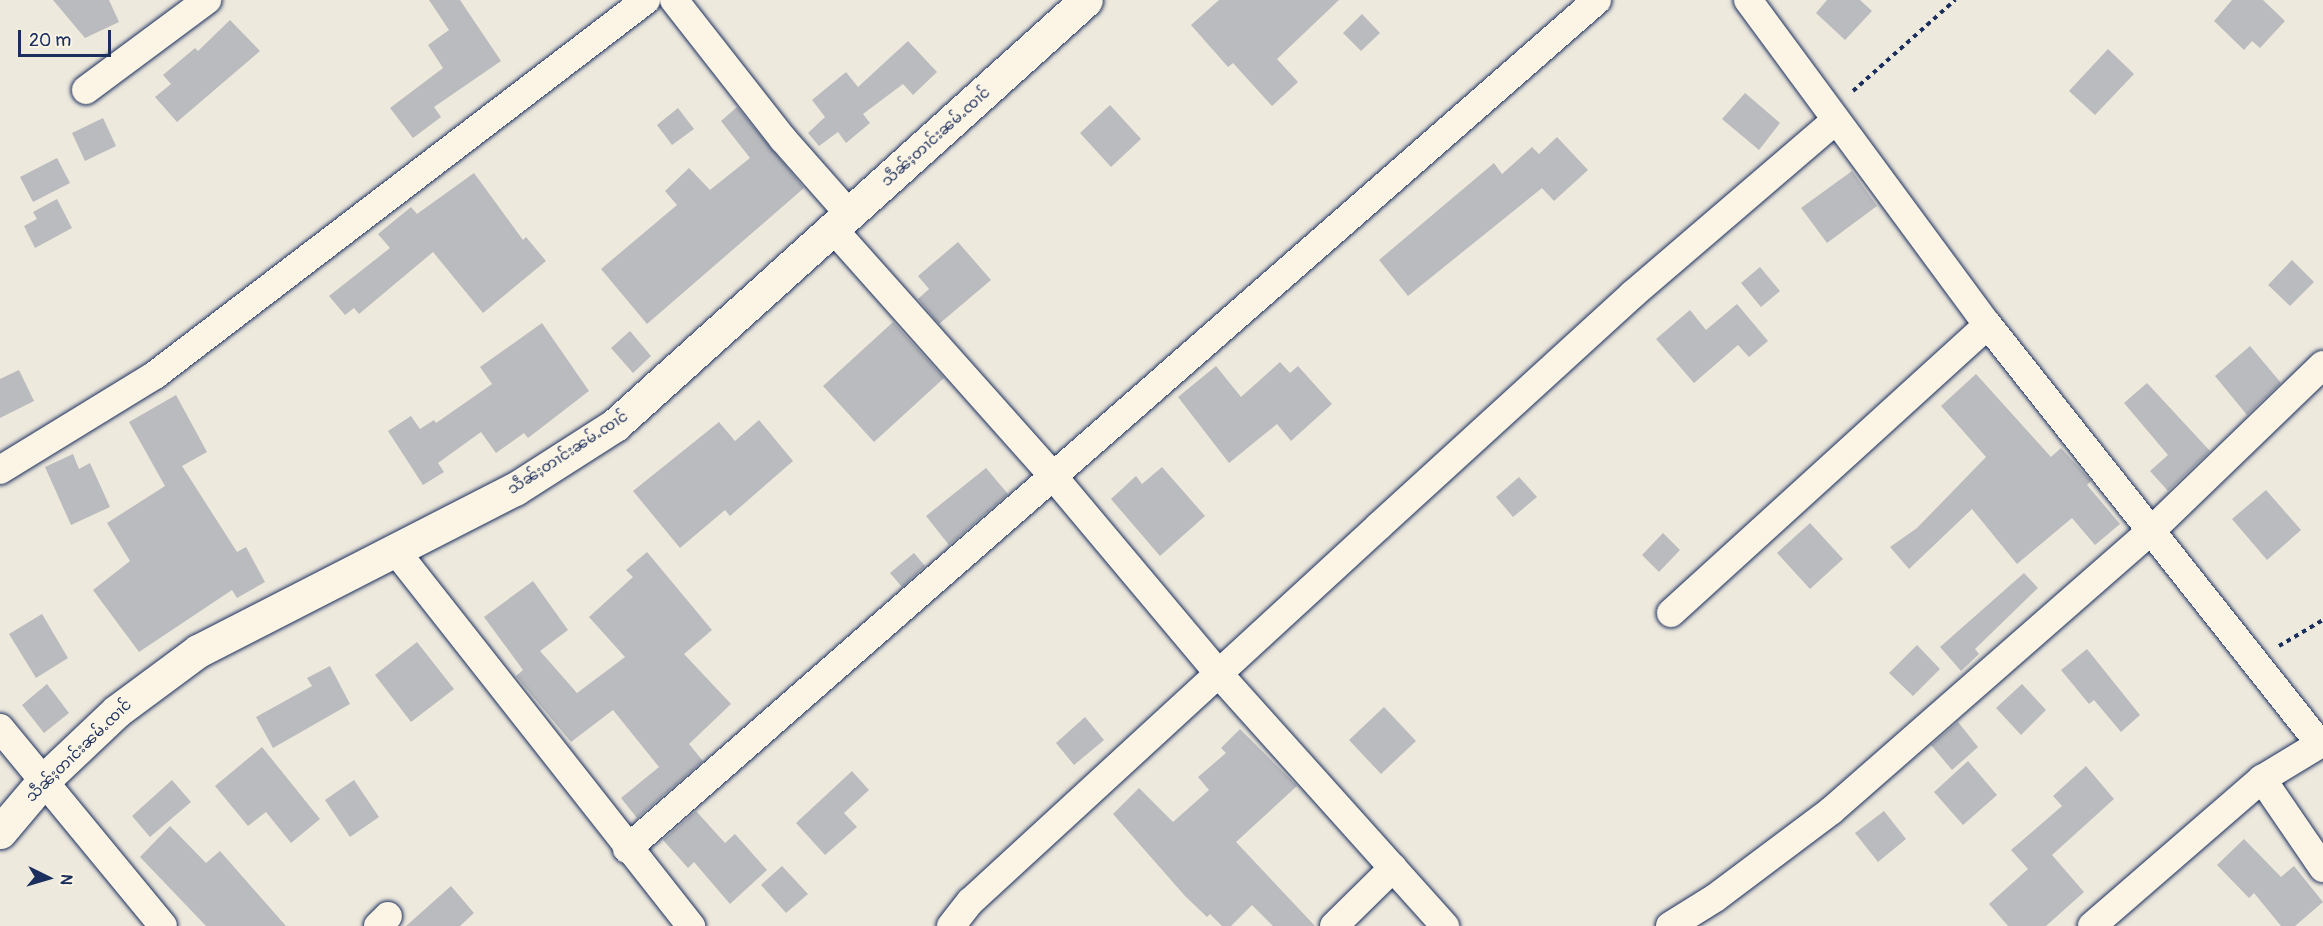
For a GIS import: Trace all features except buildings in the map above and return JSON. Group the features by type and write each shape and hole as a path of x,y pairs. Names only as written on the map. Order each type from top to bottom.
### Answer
{"highway":[{"name":"သဵၼ်ႈတၢင်းၼမ်ႉၸၢင်","path":"0,832 44,780 117,711 198,651 515,489 615,425 842,223 1086,0"}],"street":[{"path":"86,90 207,0"},
{"path":"0,470 156,375 646,0"},
{"path":"674,0 783,140 842,223 1218,674 1444,926"},
{"path":"627,849 1597,0"},
{"path":"1748,0 1988,325 2322,743 2262,779 2092,926"},
{"path":"951,926 969,902 1633,294 1832,115"},
{"path":"1671,613 1988,325"},
{"path":"1670,926 1715,898 1832,810 2153,529 2323,365"},
{"path":"395,550 627,849 691,926"},
{"path":"0,728 163,926"},
{"path":"2262,779 2323,868"},
{"path":"1334,926 1394,868"}],"path":[{"path":"1832,115 1955,0"},
{"path":"2255,660 2323,620"}]}
